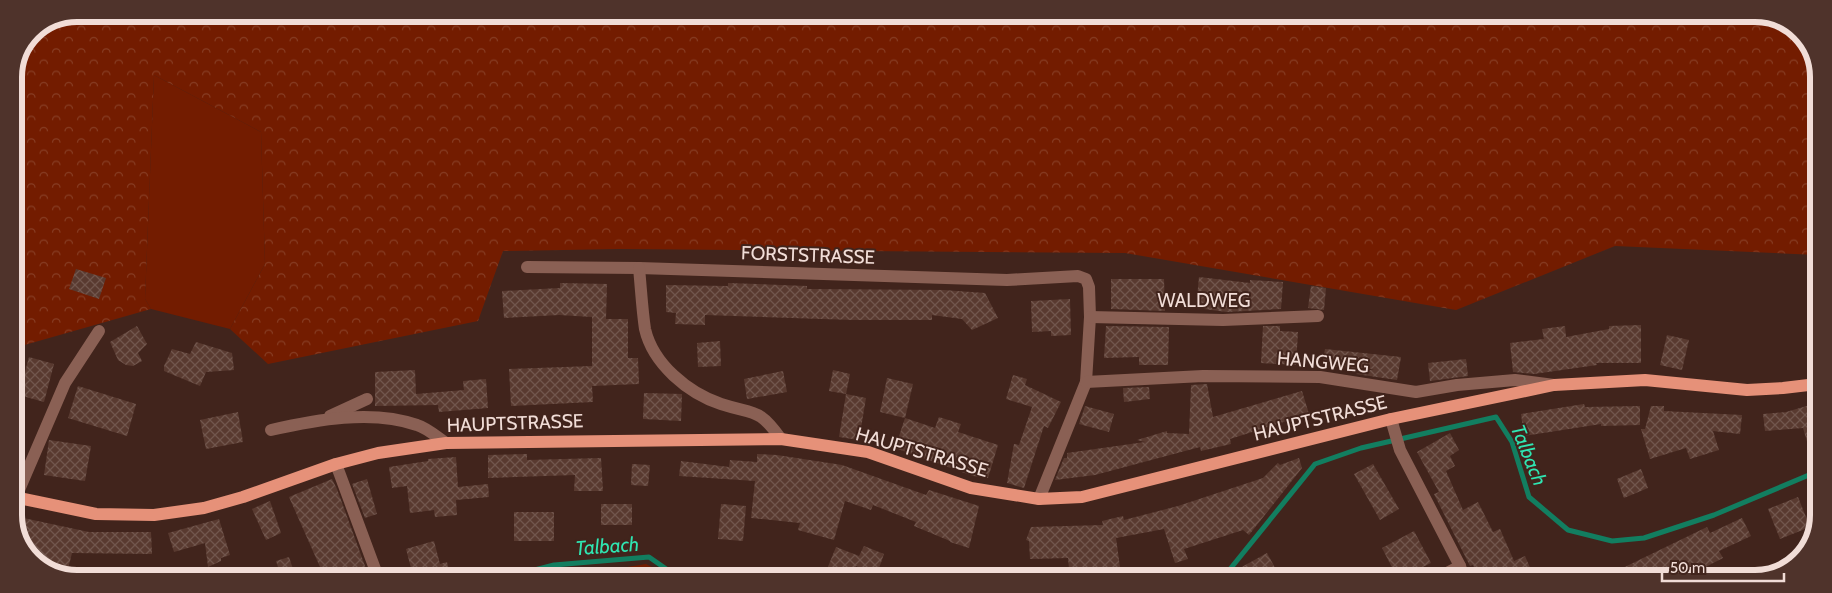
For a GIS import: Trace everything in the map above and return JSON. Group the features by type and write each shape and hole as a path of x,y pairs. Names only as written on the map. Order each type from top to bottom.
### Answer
{"main road":[{"name":"HAUPTSTRASSE","path":"23,499 96,514 154,515 204,508 243,497 336,464 378,453 446,443 781,439 868,452 970,488 1039,499 1082,497 1391,419 1554,385 1645,380 1747,390 1810,385"}],"street":[{"name":"FORSTSTRASSE","path":"527,267 639,268 1007,280 1078,276 1086,279 1089,287 1090,317"},
{"path":"639,268 646,329 658,356 675,376 699,394 722,404 762,416 781,439"},
{"name":"WALDWEG","path":"1090,317 1223,320 1318,316"},
{"path":"1039,499 1086,382 1090,317"},
{"path":"23,479 65,383 99,331"},
{"name":"HANGWEG","path":"1086,382 1203,376 1320,377 1416,392 1457,385 1515,380 1554,385"},
{"path":"323,419 367,399"},
{"path":"270,430 323,419 371,418 418,425 446,443"},
{"path":"1391,419 1400,450 1461,570"},
{"path":"336,464 375,570"},
{"path":"1453,570 1460,566"}],"green space":[{"path":"77,22 1755,22 1769,24 1785,32 1798,44 1807,60 1809,74 1809,255 1615,246 1456,310 1125,253 619,249 503,251 478,321 268,364 230,329 265,264 261,132 154,75 145,299 151,309 23,346 22,77 27,56 32,47 47,32 56,27"},
{"path":"154,75 261,132 265,264 230,329 151,309 145,299"},
{"path":"646,564 658,570 609,570"}],"building":[{"path":"76,269 106,278 99,299 69,289"},
{"path":"1199,277 1250,283 1250,280 1283,282 1281,309 1227,312 1196,308"},
{"path":"1111,279 1164,279 1165,311 1111,309"},
{"path":"560,283 607,284 606,319 628,319 628,358 638,358 639,384 592,386 593,402 511,406 509,369 592,366 592,317 559,315 504,318 502,291 560,288"},
{"path":"728,283 807,286 807,289 944,290 985,293 998,318 972,330 962,319 932,315 932,320 852,320 705,315 705,325 675,324 676,313 666,312 666,285 728,286"},
{"path":"1311,286 1326,288 1324,310 1308,308"},
{"path":"1070,299 1071,335 1051,336 1051,331 1032,332 1031,301"},
{"path":"1641,325 1641,363 1596,363 1597,365 1534,374 1513,372 1510,343 1544,339 1542,329 1565,326 1566,337 1609,329 1609,326"},
{"path":"137,326 147,344 138,353 142,361 133,366 126,365 118,360 110,342"},
{"path":"1106,326 1169,327 1168,365 1139,365 1139,357 1104,358"},
{"path":"1263,326 1280,326 1280,331 1298,332 1296,365 1261,363"},
{"path":"1667,335 1689,340 1682,370 1660,365"},
{"path":"720,341 721,366 698,367 697,343"},
{"path":"196,342 232,353 234,370 206,372 200,386 164,371 164,366 172,349 190,354"},
{"path":"1325,349 1401,357 1397,380 1356,374 1374,369 1322,366"},
{"path":"29,357 54,364 44,402 23,396 23,381"},
{"path":"1466,359 1468,376 1430,381 1428,363"},
{"path":"415,370 416,394 464,390 463,381 486,379 488,408 439,412 438,405 375,406 375,372"},
{"path":"833,370 850,374 846,394 829,391"},
{"path":"783,371 787,392 747,399 744,379"},
{"path":"1013,375 1027,379 1025,385 1061,402 1048,428 1044,426 1024,488 1007,483 1014,444 1019,445 1032,407 1006,399"},
{"path":"887,378 913,384 905,418 880,412"},
{"path":"1207,384 1213,417 1302,391 1309,414 1230,439 1231,444 1201,451 1200,447 1095,475 1055,480 1064,458 1067,458 1067,453 1145,442 1137,440 1167,431 1167,433 1189,434 1191,385"},
{"path":"78,386 136,404 127,436 68,418"},
{"path":"1149,387 1150,399 1124,402 1123,388"},
{"path":"644,393 682,394 681,421 643,419"},
{"path":"846,394 866,398 859,440 839,437"},
{"path":"1584,404 1585,407 1640,406 1640,425 1601,426 1601,424 1524,436 1521,414"},
{"path":"1810,405 1810,451 1803,428 1765,431 1763,414 1786,412"},
{"path":"1085,406 1114,414 1109,432 1079,424"},
{"path":"1651,406 1664,406 1664,411 1742,415 1740,434 1713,431 1719,450 1690,459 1686,448 1650,459 1641,429 1645,429"},
{"path":"238,412 243,442 206,449 200,420"},
{"path":"939,417 961,424 958,432 998,445 988,478 973,476 895,448 905,418 935,428"},
{"path":"1450,433 1459,450 1450,456 1455,466 1446,471 1463,510 1478,502 1493,532 1500,529 1514,561 1525,556 1531,570 1476,570 1473,565 1470,566 1434,494 1439,492 1417,452"},
{"path":"49,440 91,446 85,481 44,475"},
{"path":"527,454 527,460 601,458 603,491 574,491 575,475 488,478 488,455"},
{"path":"757,454 777,455 842,465 926,495 929,490 979,506 969,548 914,526 916,522 873,505 871,510 845,501 834,540 798,530 800,523 751,518 755,481 679,476 681,461 729,467 730,460 757,462"},
{"path":"456,457 458,487 488,484 489,497 456,500 457,515 435,517 434,510 410,513 407,486 392,488 389,467 428,461 428,459"},
{"path":"1299,458 1302,468 1249,535 1243,530 1184,549 1188,559 1175,563 1164,529 1116,538 1120,567 1069,569 1068,558 1030,559 1029,541 1026,540 1031,527 1103,525 1102,521 1123,516 1124,520 1178,506 1263,478 1278,463 1280,465"},
{"path":"632,464 650,465 648,486 631,485"},
{"path":"1373,464 1399,509 1380,520 1354,474"},
{"path":"1641,469 1648,488 1624,498 1617,479"},
{"path":"332,479 366,570 312,570 320,567 289,497"},
{"path":"367,479 377,514 365,518 352,484"},
{"path":"1798,497 1809,524 1808,528 1780,539 1768,509"},
{"path":"270,501 281,533 266,540 252,509"},
{"path":"601,504 632,504 632,525 601,525"},
{"path":"721,504 746,506 743,541 718,539"},
{"path":"514,512 554,512 554,541 514,541"},
{"path":"23,518 89,532 151,532 152,554 72,553 68,570 53,565 41,557 27,537"},
{"path":"1742,518 1751,536 1719,551 1723,558 1700,570 1685,570 1683,567 1676,570 1619,570 1707,527 1710,533"},
{"path":"219,519 230,555 221,558 221,561 208,567 205,543 174,552 168,533"},
{"path":"1414,531 1431,563 1417,570 1393,570 1382,548"},
{"path":"434,541 440,564 447,562 449,570 411,570 406,549"},
{"path":"864,546 884,554 878,570 866,570 856,566 854,570 827,569 836,547 859,556"},
{"path":"1267,553 1276,570 1241,570 1240,568"},
{"path":"289,557 293,570 279,570 276,561"}],"waterway":[{"name":"Talbach","path":"1229,570 1315,464 1361,448 1496,417 1512,442 1529,497 1568,530 1612,541 1644,538 1714,515 1810,475"},
{"name":"Talbach","path":"534,570 554,565 649,557 668,570"}]}
